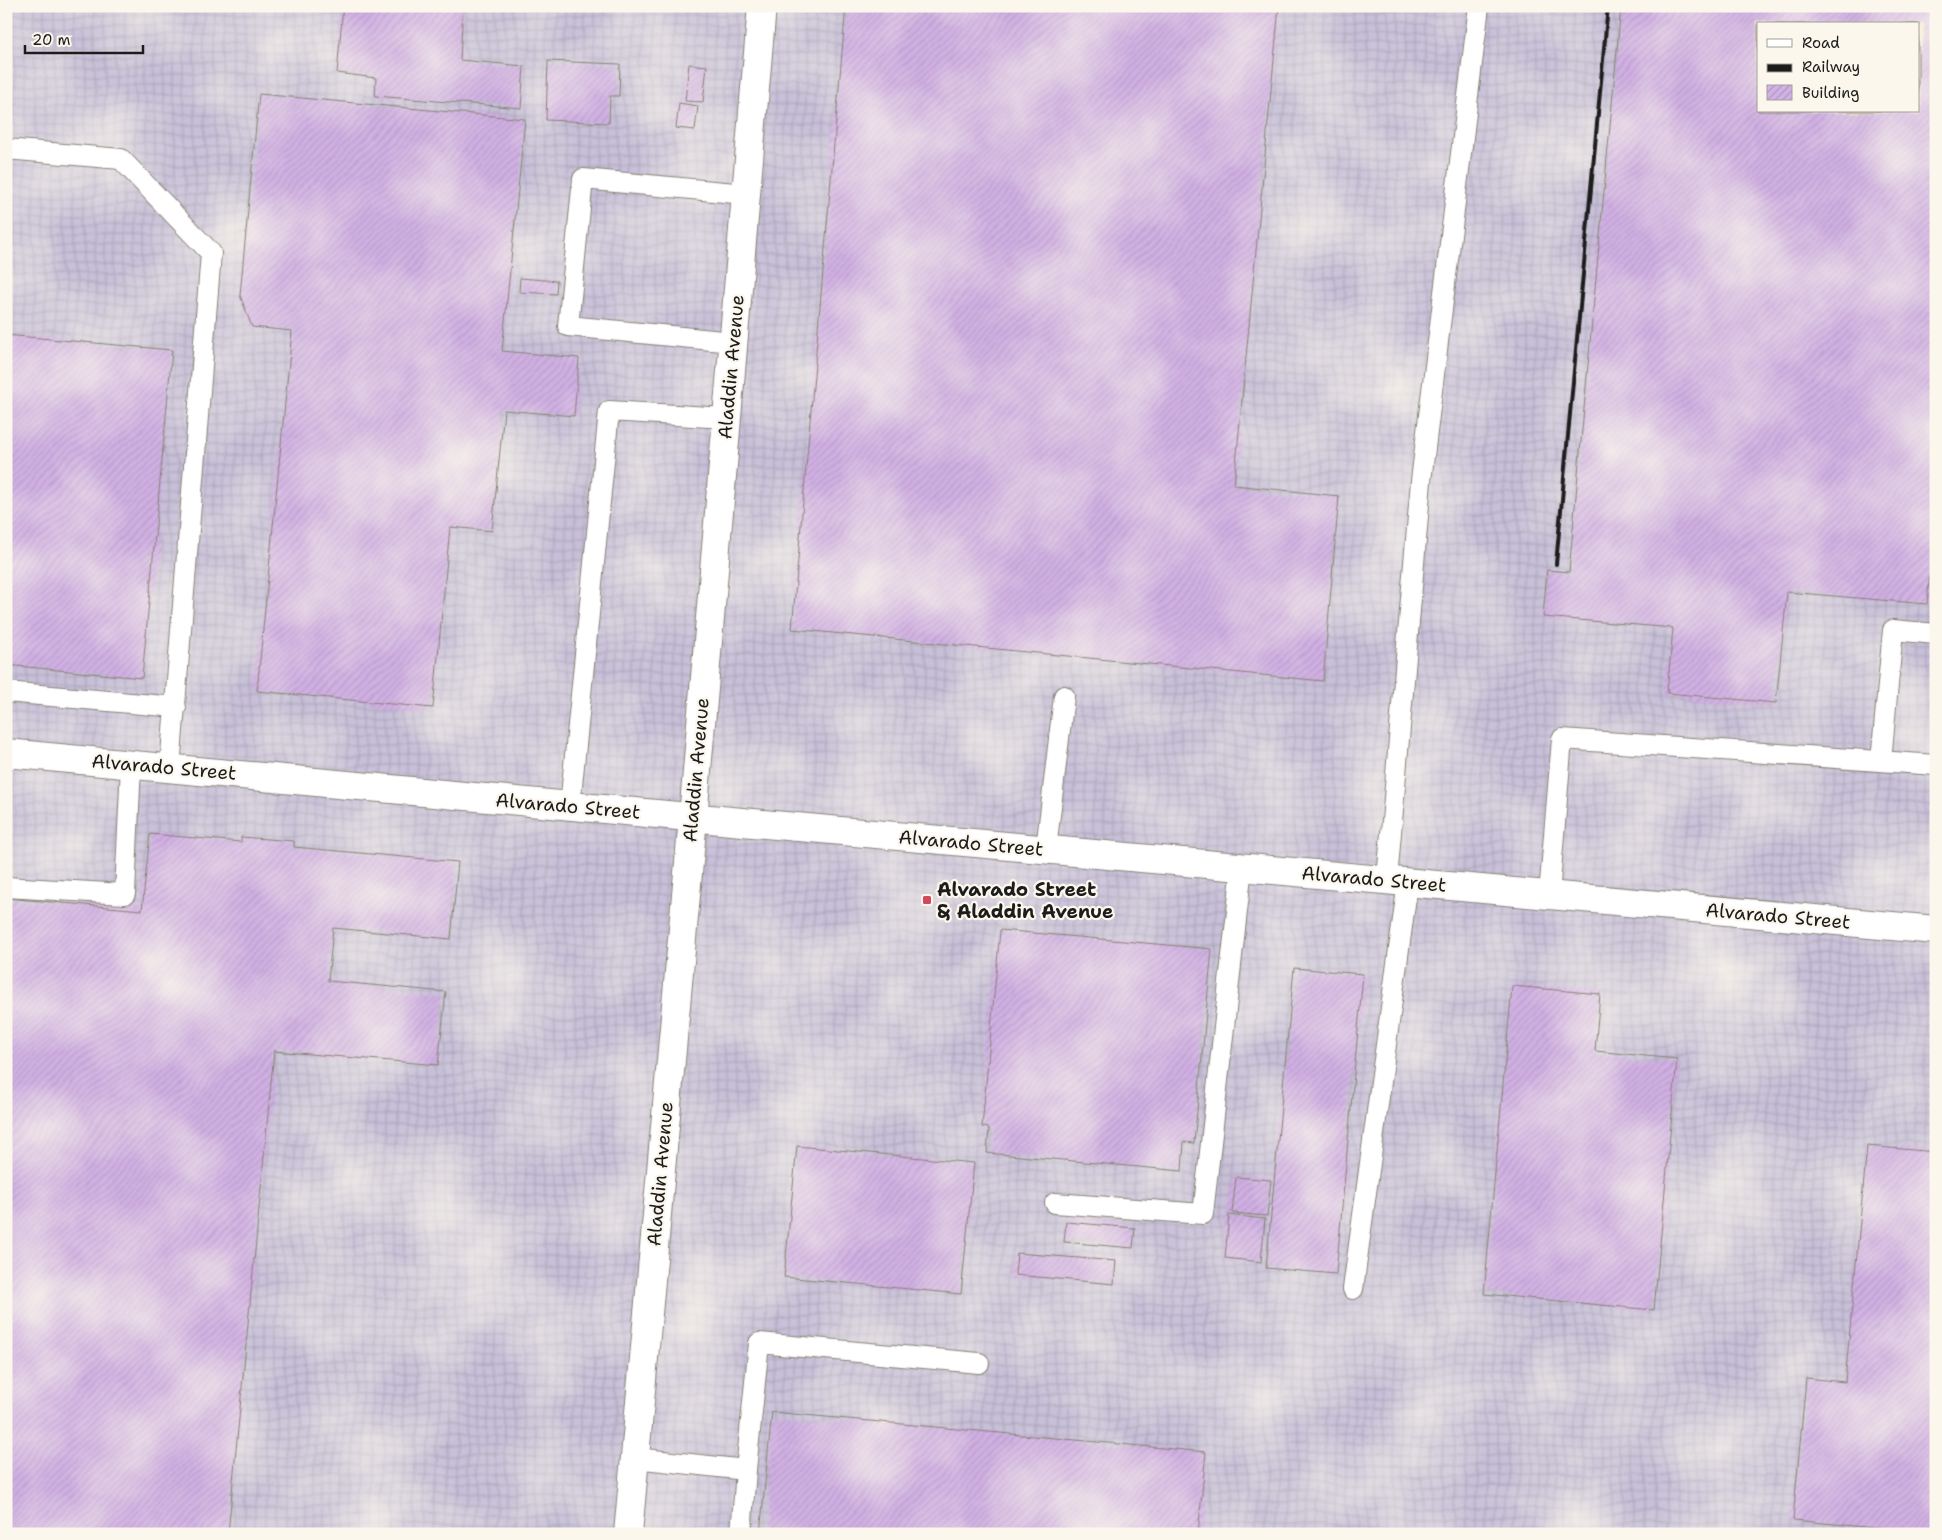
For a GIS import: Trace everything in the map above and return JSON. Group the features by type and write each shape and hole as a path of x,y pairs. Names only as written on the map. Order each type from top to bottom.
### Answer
{"street":[{"name":"Aladdin Avenue","path":"628,1534 762,6"},
{"name":"Alvarado Street","path":"6,753 692,818 1936,930"}],"lane":[{"path":"1353,1289 1398,881 1421,481 1479,6"},
{"path":"6,148 121,159 211,253 170,768"},
{"path":"733,342 568,326 583,179 746,194"},
{"path":"570,806 609,411 726,418"},
{"path":"1880,762 1893,630 1936,634"},
{"path":"6,692 176,707"},
{"path":"1046,850 1064,696"},
{"path":"1549,895 1562,739 1936,765"},
{"path":"6,887 125,894 131,764"},
{"path":"1055,1203 1203,1214 1242,867"},
{"path":"741,1534 759,1343 979,1363"},
{"path":"635,1458 746,1470"}],"shaded area":[{"path":"6,6 1936,6 1936,1534 6,1534"}],"building":[{"path":"343,6 463,6 460,60 524,66 521,108 375,96 376,78 337,73"},
{"path":"846,6 1279,6 1234,485 1339,496 1323,681 792,629"},
{"path":"1621,6 1936,6 1936,511 1927,604 1787,592 1776,703 1667,693 1673,628 1543,617 1547,570 1569,572"},
{"path":"548,61 620,64 619,96 610,96 609,123 546,120"},
{"path":"689,64 707,66 703,102 685,101"},
{"path":"259,94 525,119 502,351 579,358 574,416 504,410 492,531 450,527 433,708 257,691 292,331 252,327 240,295"},
{"path":"679,103 698,106 695,130 676,128"},
{"path":"520,278 557,281 556,294 519,292"},
{"path":"6,335 172,350 142,678 6,665"},
{"path":"150,834 241,842 241,837 294,841 294,847 458,862 451,939 333,928 328,981 446,992 438,1065 274,1051 228,1534 6,1534 6,898 142,910"},
{"path":"1000,930 1212,949 1194,1143 1184,1142 1182,1171 987,1153 989,1128 982,1127"},
{"path":"1294,968 1363,974 1336,1274 1266,1268"},
{"path":"1512,986 1600,994 1595,1051 1677,1059 1654,1310 1484,1294"},
{"path":"797,1146 974,1163 961,1294 784,1277"},
{"path":"1867,1146 1936,1152 1936,1534 1793,1520 1806,1378 1845,1382"},
{"path":"1236,1177 1271,1180 1267,1216 1232,1213"},
{"path":"1229,1215 1265,1219 1261,1262 1225,1258"},
{"path":"1066,1222 1135,1228 1133,1248 1064,1242"},
{"path":"1017,1253 1116,1261 1114,1284 1015,1275"},
{"path":"772,1412 1206,1452 1198,1534 760,1534"}],"railway":[{"path":"1556,564 1608,6"}],"place":[{"name":"Alvarado Street & Aladdin Avenue","path":"927,900"}]}
